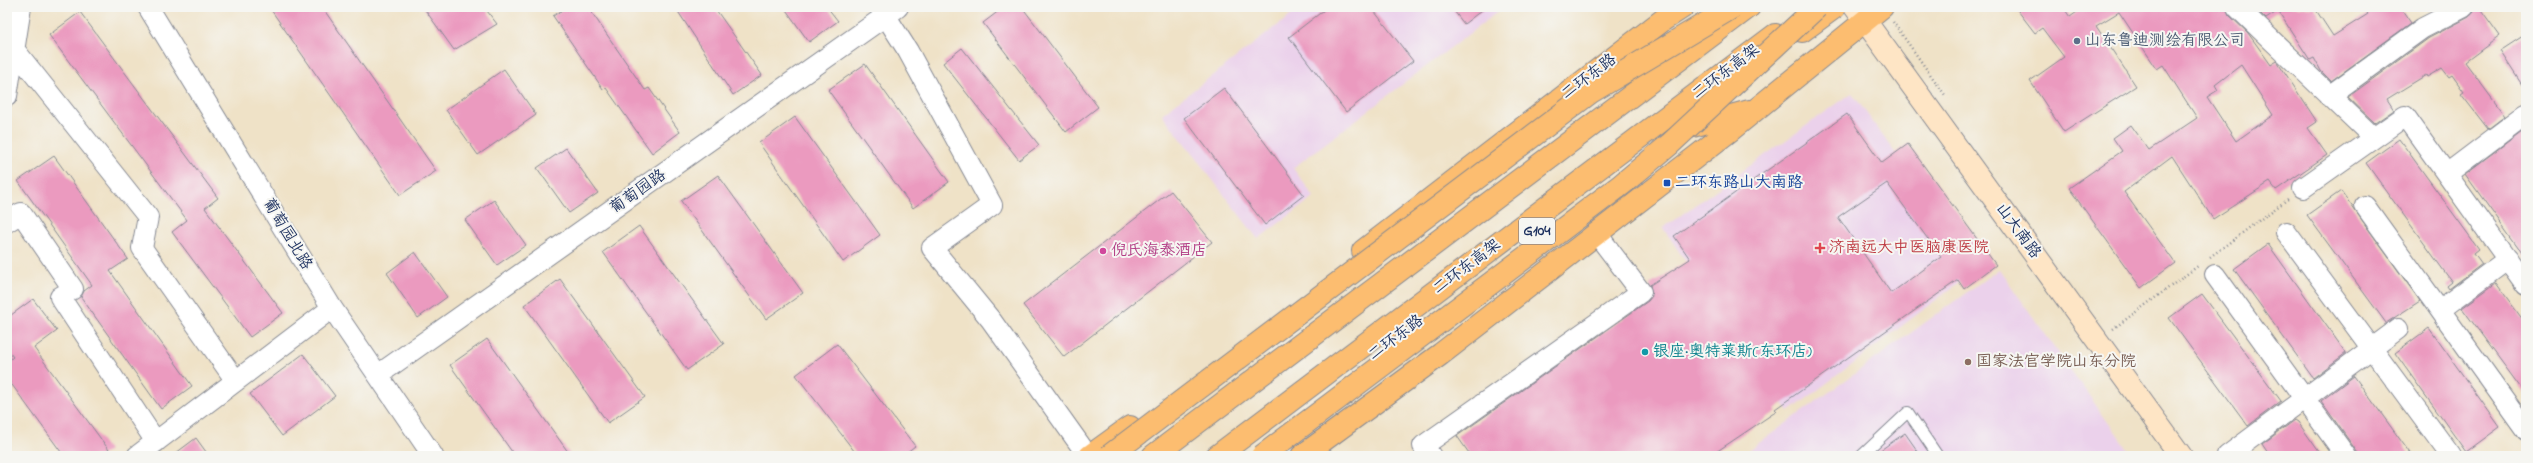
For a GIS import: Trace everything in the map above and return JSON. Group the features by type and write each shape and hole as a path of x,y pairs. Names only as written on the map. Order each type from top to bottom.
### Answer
{"highway":[{"name":"二环东路","path":"1089,456 1187,386 1663,20 1684,7"},
{"name":"二环东路","path":"1139,456 1702,33 1729,7"},
{"path":"1109,456 1591,92 1733,7"},
{"path":"1153,456 1749,7"},
{"name":"二环东高架","path":"1217,456 1813,7"},
{"path":"1262,456 1621,186 1670,144 1817,7"},
{"name":"二环东路","path":"1240,456 1667,133 1727,91 1824,13 1835,7"},
{"name":"二环东路","path":"1302,456 1441,354 1757,109 1861,14 1882,7"},
{"name":"二环东路","path":"1628,89 1663,20"},
{"name":"二环东路","path":"1693,159 1727,91"},
{"name":"二环东路","path":"1667,133 1757,109"},
{"name":"二环东路","path":"1439,193 1505,181"}],"main road":[{"name":"山大南路","path":"1861,14 2174,454"}],"street":[{"path":"7,96 21,7"},
{"name":"葡萄园北路","path":"148,7 332,308 433,456"},
{"path":"2237,7 2374,138"},
{"path":"2329,96 2423,28 2464,7"},
{"path":"888,10 908,51 992,205 932,248 991,320 1089,456"},
{"name":"葡萄园路","path":"378,375 888,10"},
{"path":"14,49 148,217 142,248 236,380"},
{"path":"2448,173 2526,114"},
{"path":"2303,188 2405,116 2448,173 2526,284"},
{"path":"2365,206 2526,430"},
{"path":"7,222 21,213 73,289 60,297 156,442"},
{"path":"2286,232 2373,348 2451,456"},
{"path":"1430,456 1424,446 1641,292 1597,234"},
{"path":"2440,310 2508,259"},
{"path":"2215,276 2306,398 2346,456"},
{"path":"137,456 332,308"},
{"path":"2228,456 2398,329"}],"lane":[{"path":"1860,456 1908,412 1938,456"}],"shaded area":[{"path":"1302,7 1504,7 1293,168 1314,197 1258,239 1162,114"},
{"name":"济南远大中医脑康医院","path":"1852,93 1978,268 1789,412 1663,228"},
{"name":"国家法官学院山东分院","path":"1999,269 2132,456 1741,456"}],"building":[{"path":"269,7 322,7 436,171 400,195"},
{"path":"423,7 484,7 497,24 454,50"},
{"path":"567,7 588,7 645,90 649,88 680,132 652,153 606,88 603,89 553,16"},
{"path":"675,7 714,7 762,75 733,95"},
{"path":"784,7 827,7 838,21 809,42"},
{"path":"1004,7 1022,7 1098,107 1066,132 983,23"},
{"path":"1328,7 1371,7 1413,61 1346,112 1289,37"},
{"path":"1451,7 1486,7 1464,24"},
{"path":"2015,7 2063,7 2070,17 2084,7 2226,7 2229,15 2248,33 2271,65 2277,61 2278,62 2317,122 2308,128 2327,155 2276,190 2270,182 2213,219 2172,156 2124,192 2175,263 2141,288 2069,188 2122,151 2113,138 2131,125 2149,150 2197,118 2163,65 2157,69 2119,12 2096,26 2136,86 2064,132 2030,81 2064,57 2042,28 2035,33","holes":["2241,65 2273,115 2236,141 2207,97 2218,90 2215,85"]},
{"path":"2254,7 2314,7 2333,36 2368,14 2363,7 2400,7 2411,23 2331,81 2321,71 2314,58 2310,60 2278,11 2266,19"},
{"path":"2475,7 2479,7 2500,36 2465,62 2505,116 2488,129 2461,94 2464,92 2452,75 2449,77 2442,68 2427,77 2426,75 2387,99 2394,110 2375,123 2348,97 2429,38 2469,17"},
{"path":"80,12 218,198 205,208 283,313 250,337 172,232 187,220 49,35"},
{"path":"2526,34 2526,91 2500,51"},
{"path":"962,48 1039,145 1019,160 943,63"},
{"path":"865,64 949,182 913,208 828,90"},
{"path":"504,69 536,115 478,155 446,110"},
{"path":"1224,88 1304,195 1265,225 1184,118"},
{"path":"1847,114 1882,163 1908,144 1996,265 1964,289 1958,280 1775,409 1777,411 1710,456 1471,456 1457,436 1648,301 1652,296 1650,285 1690,259 1674,236","holes":["1887,183 1941,257 1891,293 1838,217"]},
{"path":"795,117 880,235 843,262 759,143"},
{"path":"2526,128 2526,259 2465,174"},
{"path":"2399,139 2479,249 2474,253 2482,264 2449,289 2447,286 2452,282 2366,163"},
{"path":"566,148 598,193 569,213 537,168"},
{"path":"54,156 128,259 110,271 192,386 161,409 81,297 84,291 92,285 18,181"},
{"path":"718,175 803,293 766,319 681,201"},
{"path":"1171,191 1212,242 1064,357 1023,305"},
{"path":"2341,191 2420,301 2386,323 2307,215"},
{"path":"494,200 526,245 497,265 465,220"},
{"path":"639,226 724,344 687,370 603,252"},
{"path":"2268,244 2346,353 2313,378 2234,269"},
{"path":"415,252 447,297 418,318 387,273"},
{"path":"560,279 645,397 608,423 524,305"},
{"path":"2496,283 2526,324 2526,395 2462,308"},
{"path":"2202,294 2281,401 2248,426 2169,318"},
{"path":"33,299 57,331 34,348 109,450 100,456 64,456 7,378 7,362 13,357 7,349 7,318"},
{"path":"2429,328 2500,427 2466,452 2395,353"},
{"path":"487,339 571,456 515,456 450,365"},
{"path":"837,344 915,446 902,456 858,456 796,375"},
{"path":"303,354 335,396 282,436 250,394"},
{"path":"2354,376 2412,456 2360,456 2321,401"},
{"path":"2295,420 2298,422 2322,456 2270,456 2262,444"},
{"path":"1905,433 1921,456 1872,456"},
{"path":"196,438 209,456 172,456"}],"place":[{"name":"山东鲁迪测绘有限公司","path":"2077,41"},
{"name":"二环东路山大南路","path":"1667,183"},
{"name":"济南远大中医脑康医院","path":"1820,248"},
{"name":"倪氏海泰酒店","path":"1103,251"},
{"name":"银座·奥特莱斯(东环店)","path":"1645,352"},
{"name":"国家法官学院山东分院","path":"1968,362"}]}
